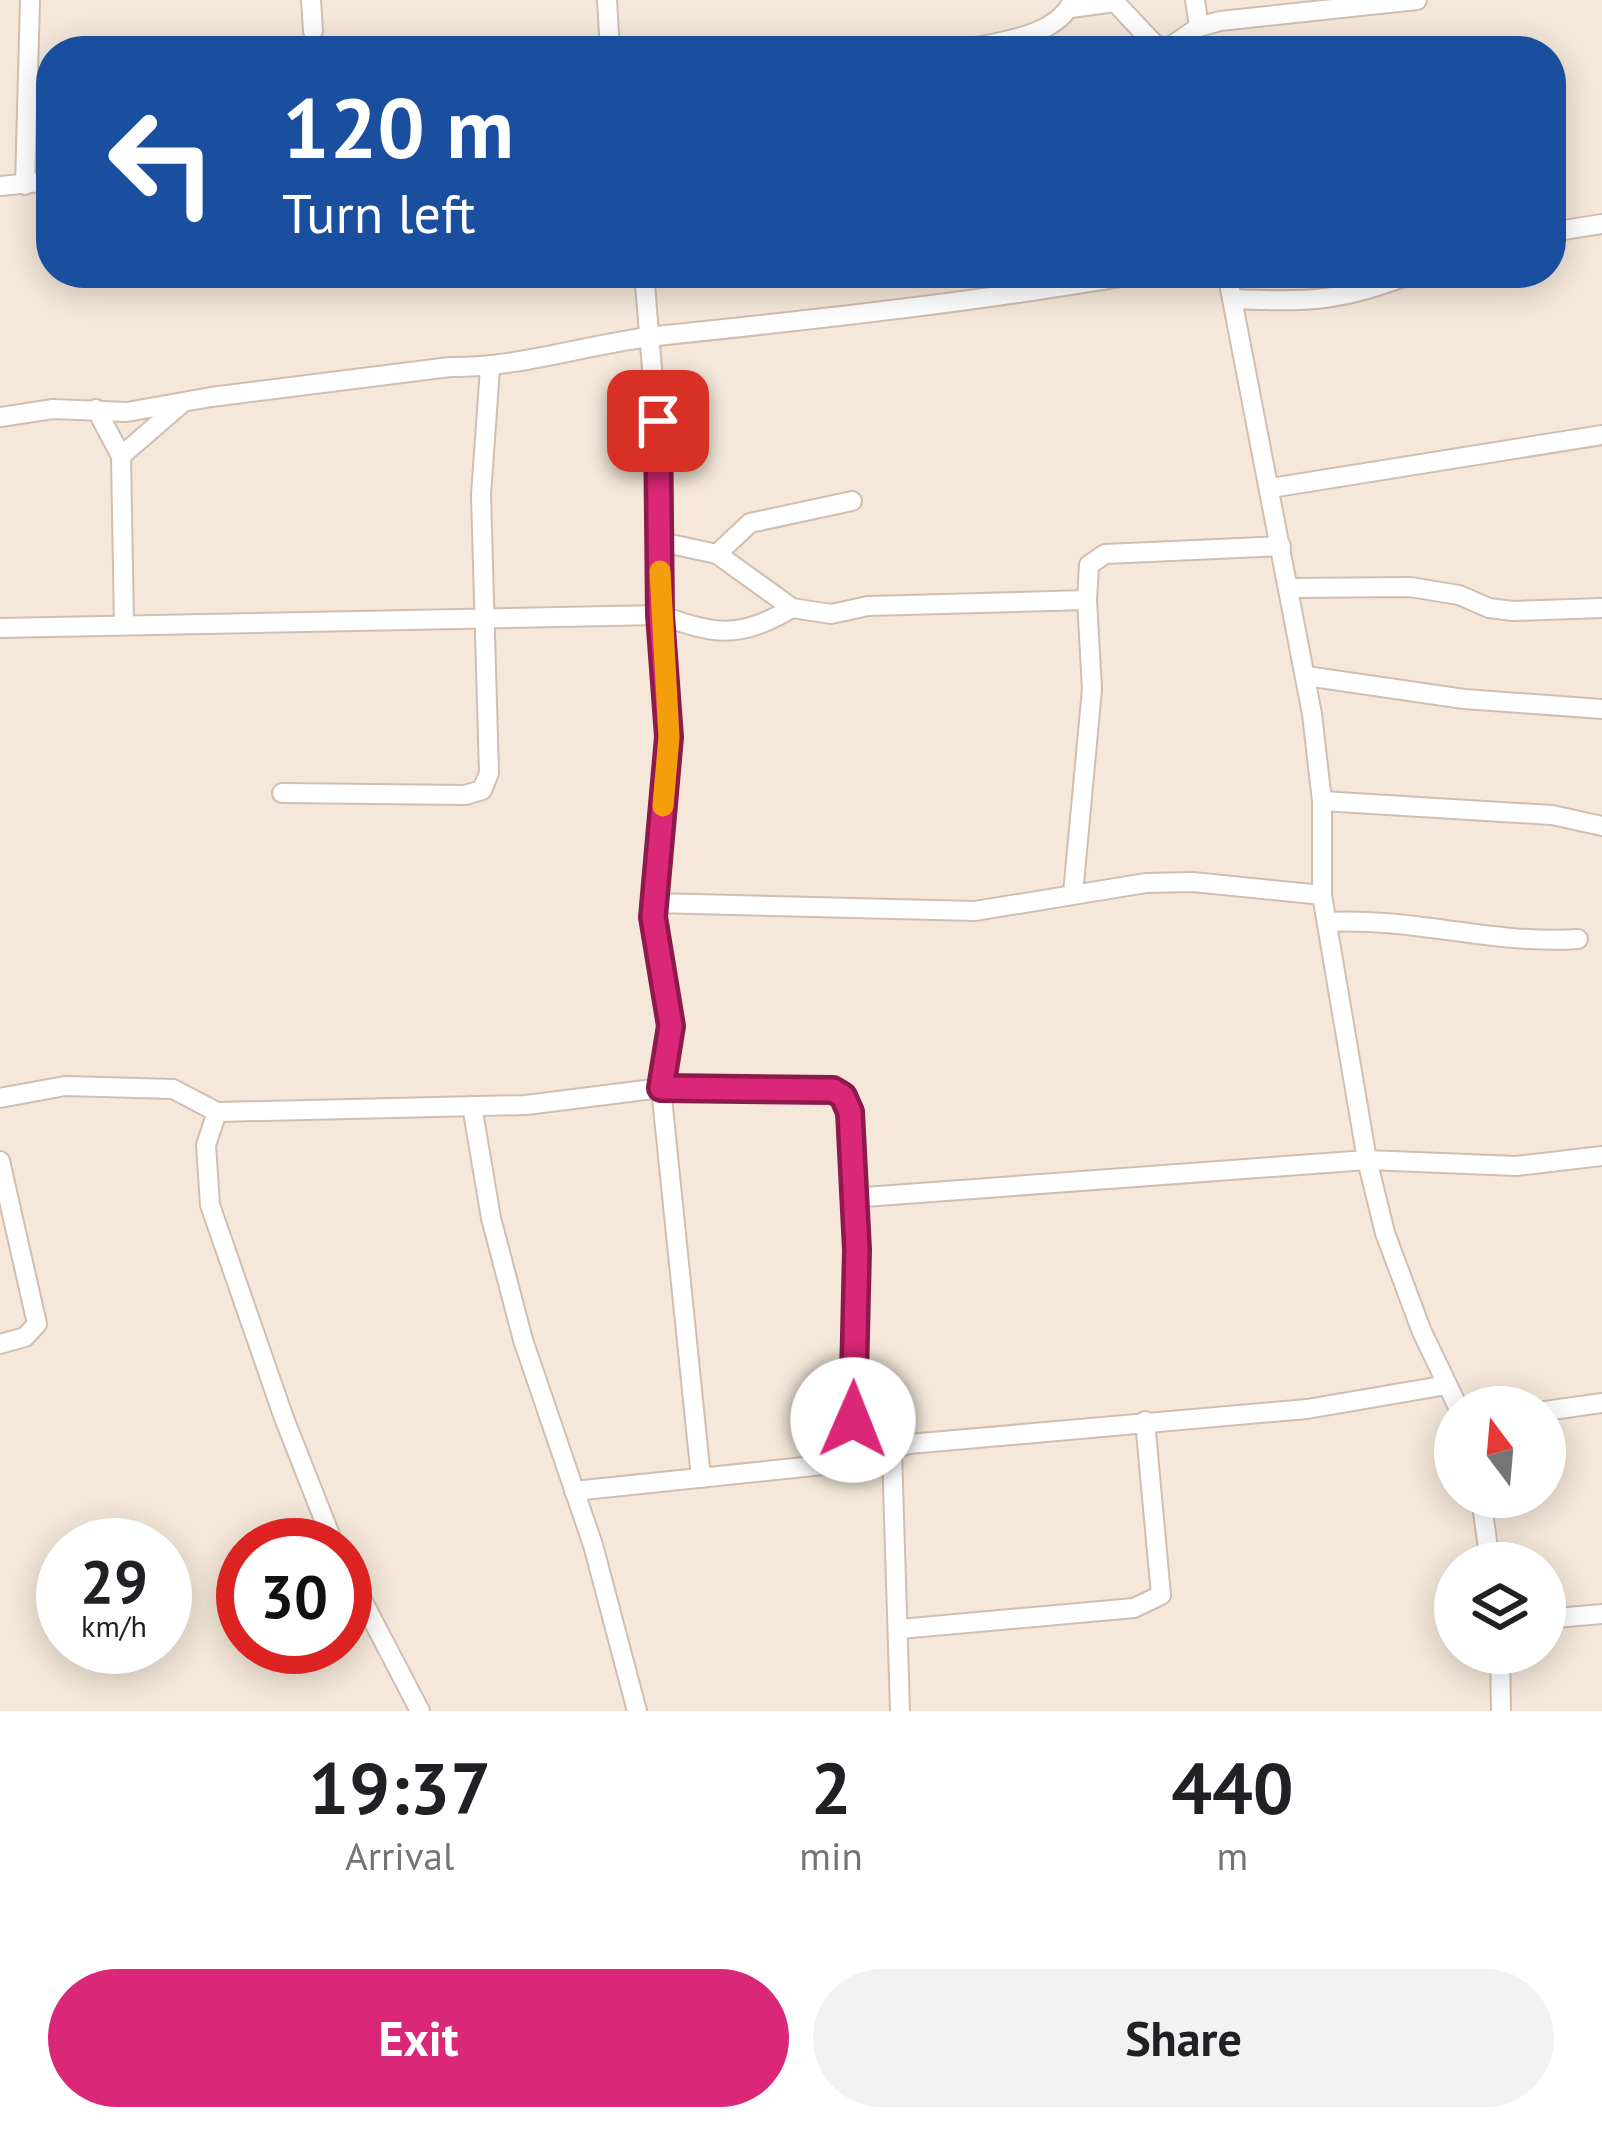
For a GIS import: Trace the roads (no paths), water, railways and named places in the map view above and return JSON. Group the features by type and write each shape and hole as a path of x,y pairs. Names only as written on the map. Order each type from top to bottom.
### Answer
{"street":[{"path":"25,185 30,0"},
{"path":"310,0 313,31"},
{"path":"607,0 609,36"},
{"path":"1196,0 1199,27"},
{"path":"1185,36 1199,27 1262,16 1417,0"},
{"path":"1012,36 1049,26 1072,4 1114,1 1148,36"},
{"path":"0,186 36,183"},
{"path":"1566,230 1602,224"},
{"path":"646,288 669,737 653,917 671,1026 661,1088 701,1478"},
{"path":"0,417 53,409 127,412 450,367 490,368 652,337 1056,288"},
{"path":"574,1491 852,1462 909,1444 1307,1409 1447,1385 1421,1333 1385,1233 1367,1160 1322,895 1322,801 1306,676 1230,288"},
{"path":"1233,299 1314,302 1371,288"},
{"path":"282,793 465,795 482,790 489,773 481,445 490,368"},
{"path":"121,456 180,405"},
{"path":"96,409 121,456 124,624"},
{"path":"1271,488 1602,435"},
{"path":"717,554 750,523 852,501"},
{"path":"661,542 717,554 792,608 831,614 868,605 1087,600"},
{"path":"1073,894 1092,689 1089,565 1106,554 1281,545"},
{"path":"1290,588 1410,587 1513,611 1602,608"},
{"path":"0,628 660,615 729,634 762,626 792,608"},
{"path":"1306,676 1464,699 1602,710"},
{"path":"1322,801 1552,815 1602,826"},
{"path":"655,903 975,911 1106,886 1193,882 1322,895"},
{"path":"1327,922 1391,923 1532,942 1578,939"},
{"path":"0,1098 65,1087 172,1089 217,1112 552,1104 661,1088 833,1090 843,1096 850,1112 857,1250 852,1462"},
{"path":"472,1106 491,1218 518,1320 593,1545 637,1711"},
{"path":"217,1112 206,1145 210,1205 324,1518"},
{"path":"851,1198 1367,1160 1516,1166 1602,1156"},
{"path":"0,1161 37,1324 25,1337 0,1344"},
{"path":"1566,1408 1602,1403"},
{"path":"900,1629 1135,1608 1161,1595 1144,1421"},
{"path":"892,1453 900,1711"},
{"path":"1566,1617 1602,1614"},
{"path":"372,1619 420,1711"},
{"path":"1501,1674 1502,1711"}]}
